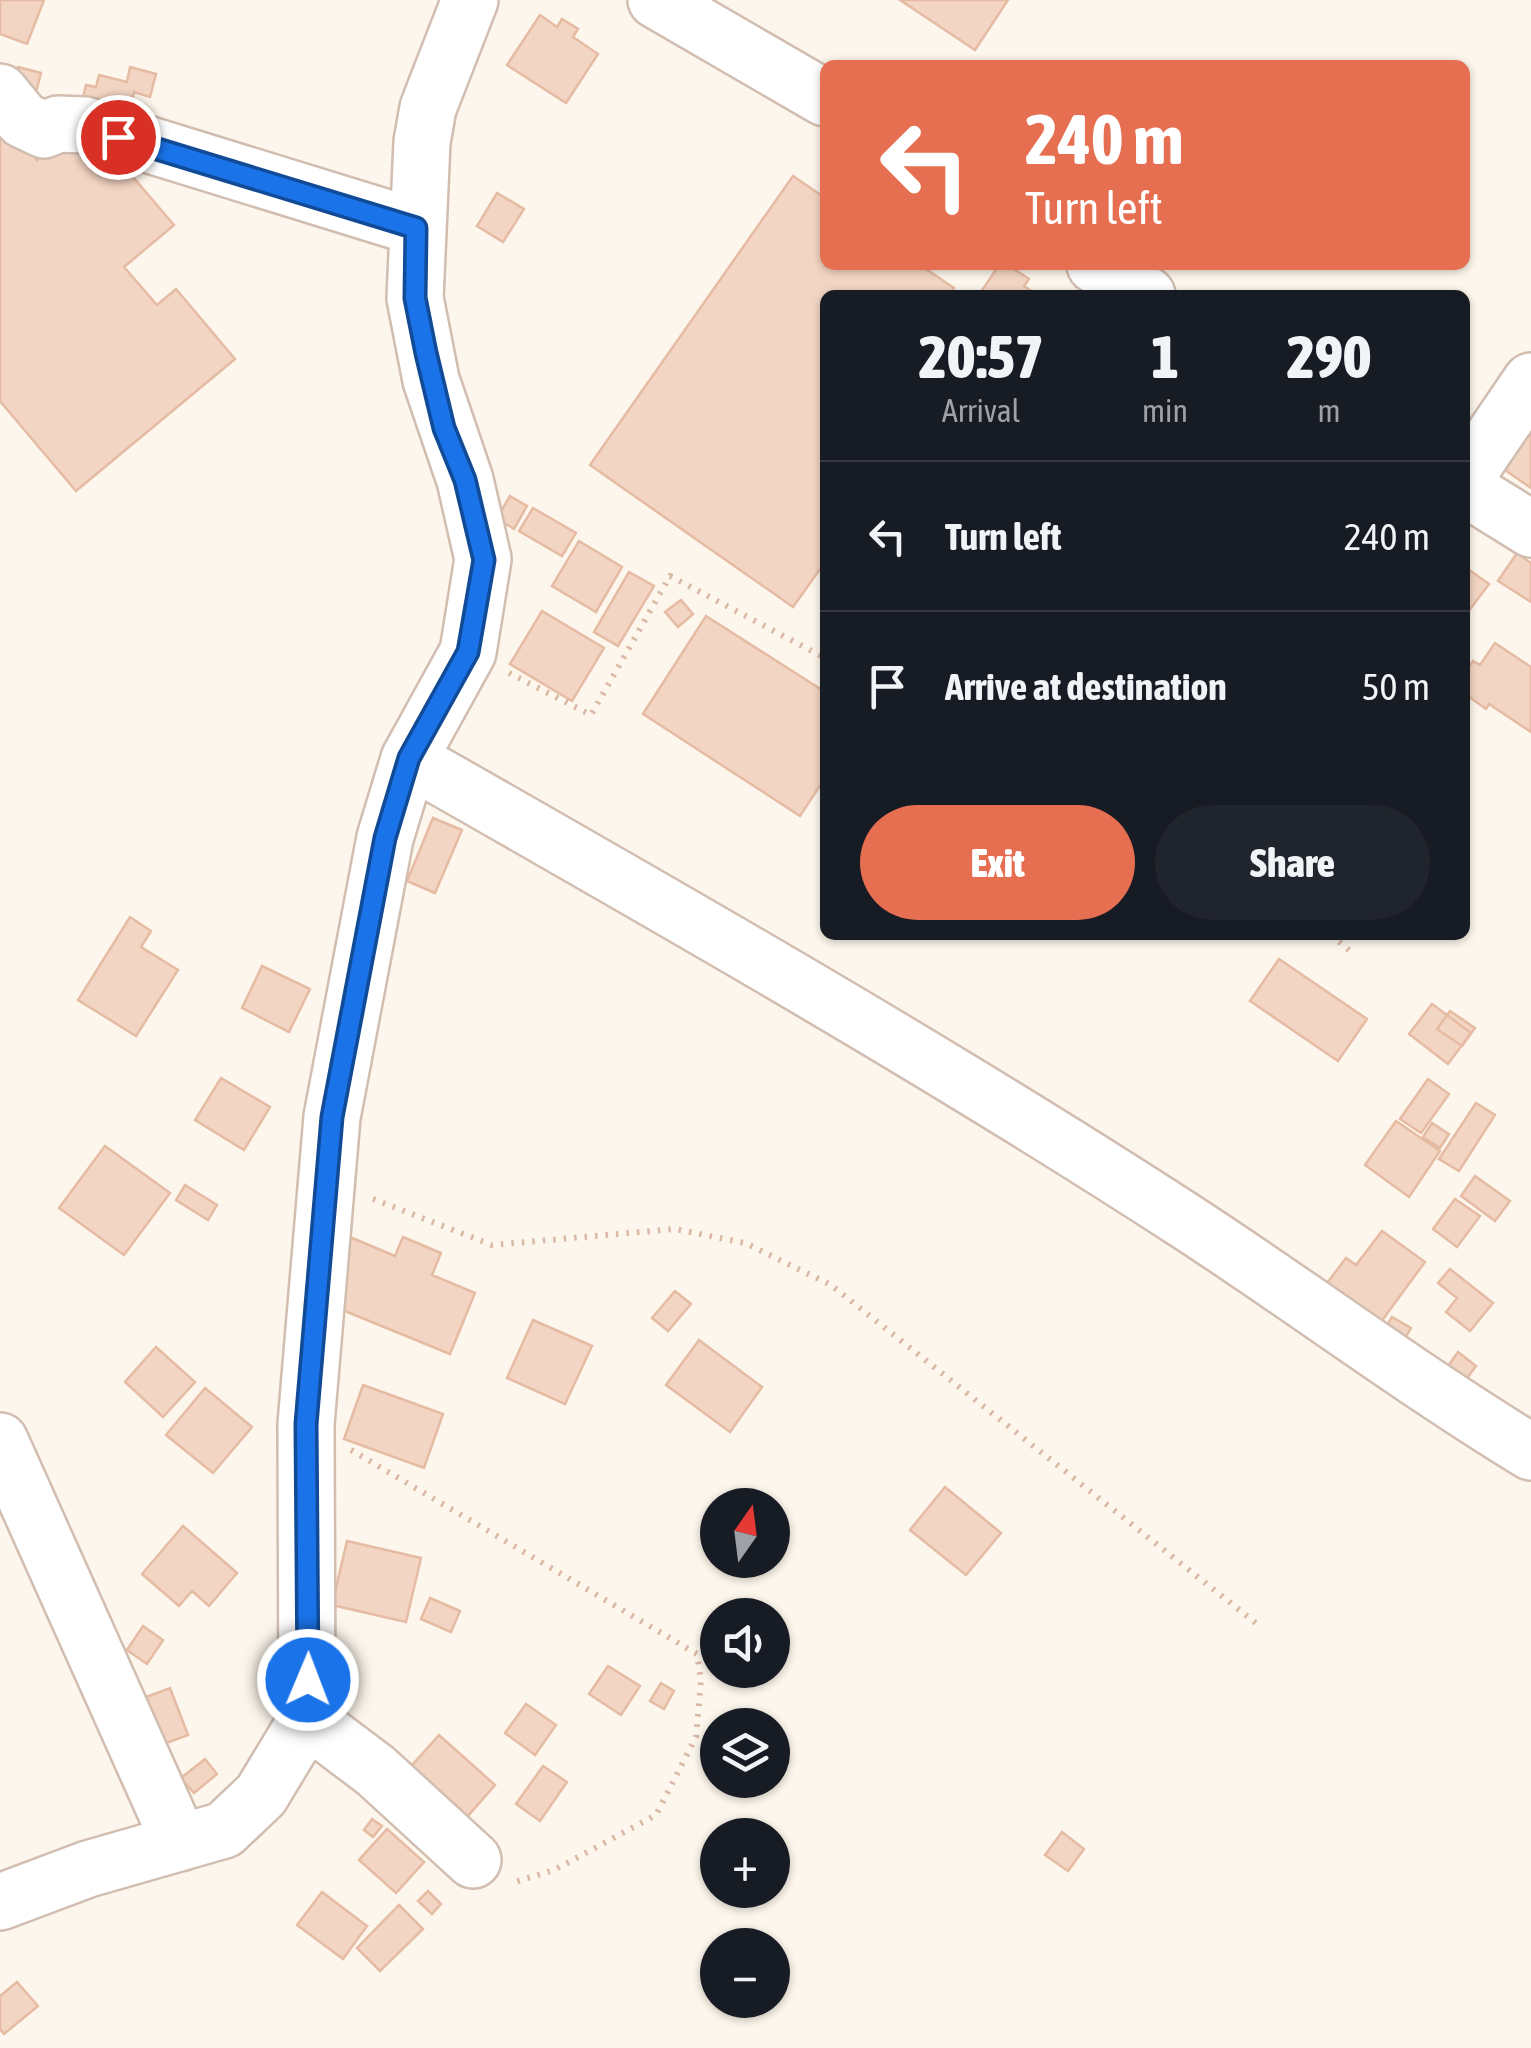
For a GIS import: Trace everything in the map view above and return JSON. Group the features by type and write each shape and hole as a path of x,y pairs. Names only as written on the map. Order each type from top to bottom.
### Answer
{"street":[{"path":"0,1902 88,1869 224,1830 261,1796 307,1718 306,1424 325,1181 367,925 409,758 468,652 484,560 465,480 431,380 415,298 416,228 428,108 470,0"},
{"path":"656,0 820,95"},
{"path":"0,92 23,120 44,130 58,124 86,126 416,228"},
{"path":"1104,270 1138,290"},
{"path":"1470,471 1531,381"},
{"path":"1470,491 1531,529"},
{"path":"409,758 980,1092 1190,1224 1447,1401 1531,1452"},
{"path":"0,1442 180,1843"},
{"path":"307,1718 376,1771 472,1860"}],"path":[{"path":"468,652 591,715 670,576 820,655"},
{"path":"1337,940 1351,952"},
{"path":"325,1181 492,1245 675,1229 745,1243 831,1285 1258,1624"},
{"path":"306,1424 696,1654 701,1680 696,1737 656,1815 554,1870 510,1884 472,1860"}],"building":[{"path":"0,0 44,0 27,44 0,34"},
{"path":"900,0 1008,0 975,50"},
{"path":"540,15 557,27 562,19 578,29 573,37 598,54 566,103 507,65"},
{"path":"18,67 41,73 33,104 10,98"},
{"path":"130,67 156,74 150,97 134,92 130,110 83,98 86,85 96,87 99,75 127,82"},
{"path":"0,116 37,160 67,136 97,171 115,156 174,225 124,267 157,305 176,289 235,359 76,491 0,401"},
{"path":"793,176 820,195 820,270 927,270 954,288 820,290 820,569 793,607 590,465"},
{"path":"497,193 524,209 503,242 477,226"},
{"path":"996,270 1016,270 1029,279 1024,286 1030,290 982,290"},
{"path":"1531,398 1531,488 1489,459"},
{"path":"510,496 527,506 514,529 497,518"},
{"path":"533,508 576,533 562,556 519,531"},
{"path":"579,541 622,567 596,612 552,586"},
{"path":"1517,553 1531,563 1531,602 1498,581"},
{"path":"1470,571 1489,584 1470,609"},
{"path":"629,572 654,586 618,646 594,632"},
{"path":"681,600 693,614 678,627 665,612"},
{"path":"542,611 604,648 572,701 510,664"},
{"path":"706,616 820,689 820,786 800,816 643,714"},
{"path":"1495,643 1531,667 1531,732 1489,704 1486,709 1470,698 1470,665 1473,661 1480,665"},
{"path":"433,818 462,830 435,893 407,881"},
{"path":"130,917 151,931 141,947 178,970 136,1036 78,1000"},
{"path":"1279,959 1367,1019 1338,1061 1250,1001"},
{"path":"262,966 310,989 289,1032 242,1008"},
{"path":"1432,1004 1471,1033 1448,1064 1409,1034"},
{"path":"1450,1011 1475,1028 1462,1046 1437,1029"},
{"path":"221,1078 270,1107 244,1150 195,1120"},
{"path":"1428,1079 1449,1094 1421,1133 1400,1119"},
{"path":"1476,1103 1495,1115 1459,1171 1439,1159"},
{"path":"1396,1121 1440,1151 1409,1197 1365,1165"},
{"path":"1432,1123 1449,1134 1440,1148 1423,1137"},
{"path":"105,1146 170,1193 124,1255 59,1208"},
{"path":"1475,1176 1510,1201 1495,1221 1461,1196"},
{"path":"185,1185 217,1205 208,1220 176,1200"},
{"path":"1455,1199 1480,1216 1457,1247 1433,1229"},
{"path":"1382,1231 1425,1262 1375,1330 1321,1291 1346,1258 1356,1265"},
{"path":"345,1235 395,1256 403,1237 441,1253 432,1275 475,1293 450,1354 318,1300"},
{"path":"1450,1269 1493,1303 1470,1331 1446,1312 1457,1298 1438,1283"},
{"path":"675,1291 691,1304 668,1331 652,1318"},
{"path":"1392,1317 1411,1328 1399,1349 1380,1338"},
{"path":"533,1320 592,1346 565,1404 507,1378"},
{"path":"699,1340 762,1387 730,1432 666,1385"},
{"path":"156,1347 195,1382 163,1417 125,1382"},
{"path":"1458,1352 1476,1366 1459,1389 1441,1376"},
{"path":"363,1385 443,1414 424,1468 344,1439"},
{"path":"205,1388 252,1427 213,1473 166,1435"},
{"path":"945,1487 1001,1533 966,1575 910,1530"},
{"path":"183,1526 237,1573 209,1606 192,1591 179,1606 142,1574"},
{"path":"347,1541 421,1558 406,1622 332,1605"},
{"path":"430,1598 460,1611 451,1632 421,1619"},
{"path":"143,1626 163,1640 147,1664 127,1650"},
{"path":"608,1666 640,1686 621,1715 589,1694"},
{"path":"661,1683 674,1691 664,1709 650,1701"},
{"path":"170,1688 188,1735 156,1747 138,1700"},
{"path":"526,1704 556,1725 535,1755 505,1733"},
{"path":"439,1735 495,1785 453,1833 396,1783"},
{"path":"205,1759 217,1774 194,1793 181,1778"},
{"path":"543,1766 567,1782 540,1821 516,1804"},
{"path":"372,1819 382,1826 373,1837 364,1830"},
{"path":"387,1829 424,1862 396,1893 359,1860"},
{"path":"1062,1832 1084,1849 1068,1871 1045,1855"},
{"path":"428,1891 441,1904 432,1914 418,1901"},
{"path":"322,1892 367,1926 343,1959 297,1925"},
{"path":"399,1905 423,1929 380,1971 357,1948"},
{"path":"17,1982 38,2006 4,2034 0,2029 0,1996"}],"route":[{"path":"118,137 416,228 415,298 431,380 444,428 465,480 484,560 468,652 443,704 409,758 385,838 332,1117 306,1424 308,1680"}]}
